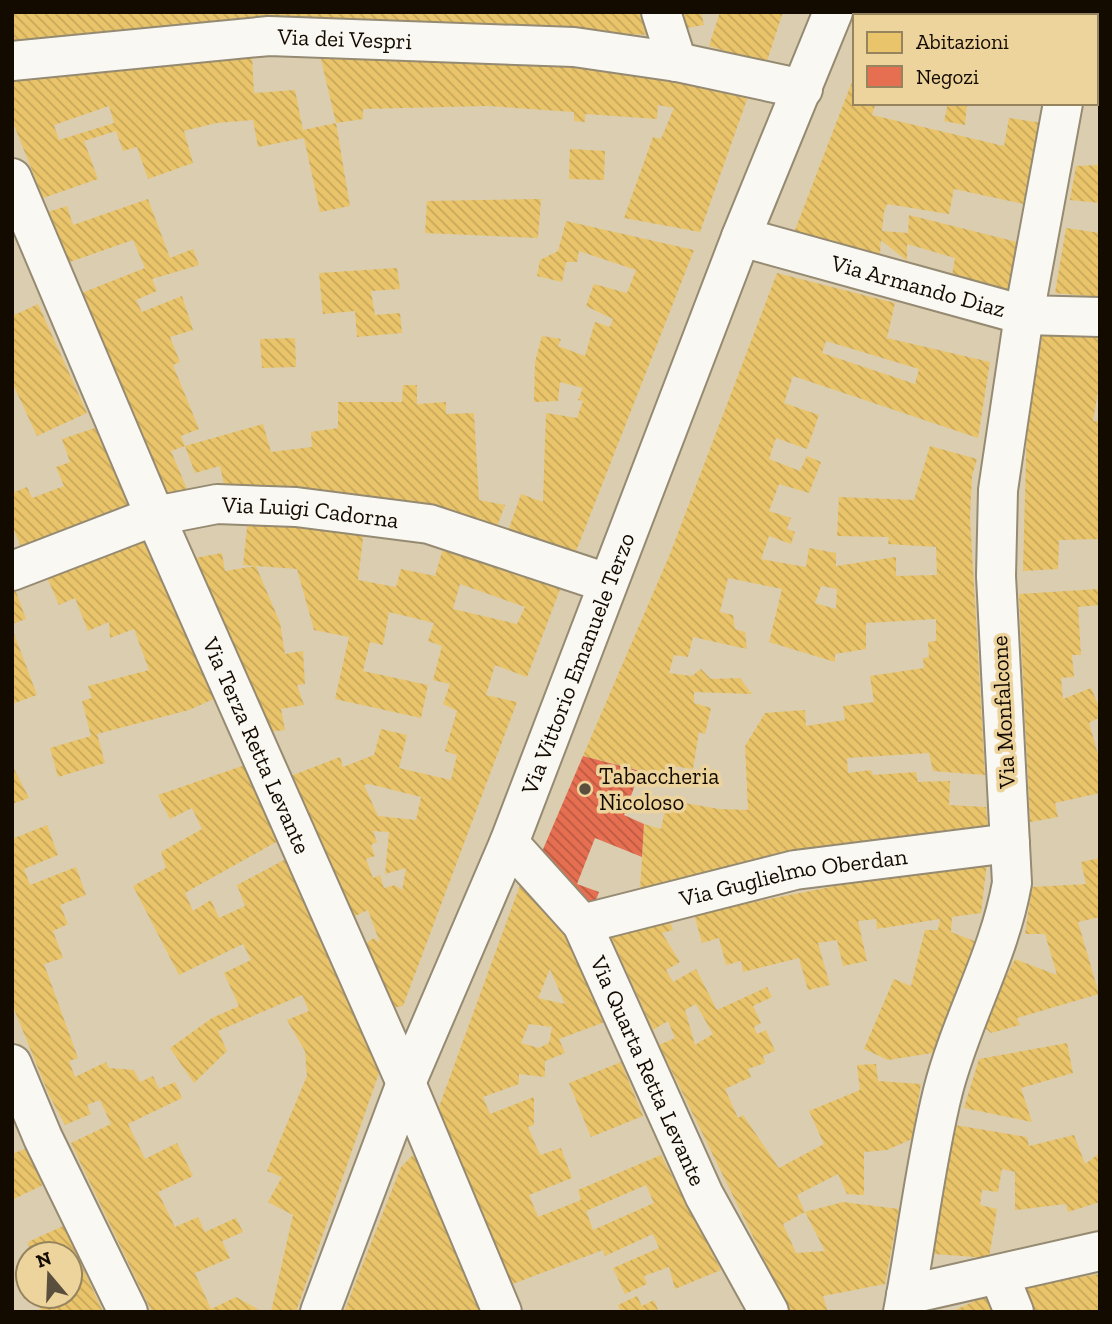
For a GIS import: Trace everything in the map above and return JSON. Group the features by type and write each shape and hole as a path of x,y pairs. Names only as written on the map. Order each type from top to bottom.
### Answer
{"street":[{"path":"661,12 677,62"},
{"name":"Via Vittorio Emanuele Terzo","path":"320,1312 406,1083 509,843 741,237 833,12"},
{"name":"Via dei Vespri","path":"12,61 269,36 574,47 677,62 803,89"},
{"name":"Via Monfalcone","path":"905,1304 942,1092 956,1046 1005,920 1012,883 996,576 998,490 1024,315 1063,105"},
{"name":"Via Terza Retta Levante","path":"12,178 155,516 406,1083 502,1312"},
{"name":"Via Armando Diaz","path":"741,237 1024,315 1100,317"},
{"name":"Via Luigi Cadorna","path":"12,571 155,516 216,504 296,507 429,524 607,583"},
{"name":"Via Quarta Retta Levante","path":"509,843 582,924 704,1195 769,1312"},
{"name":"Via Guglielmo Oberdan","path":"582,924 795,870 1010,843"},
{"path":"12,1064 43,1138 128,1312"},
{"path":"905,1304 999,1275 1100,1251"},
{"path":"999,1275 1014,1312"}],"building: Abitazioni":[{"path":"12,12 640,12 648,35 529,28 259,19 12,41"},
{"path":"682,12 701,12 704,25 686,28"},
{"path":"720,12 783,12 766,64 709,46"},
{"path":"946,12 953,14 878,14"},
{"path":"977,12 1061,12 1061,14"},
{"path":"1098,35 1100,35 1098,105"},
{"path":"252,55 254,93 295,90 303,130 336,123 350,206 320,212 304,138 258,147 253,120 216,123 184,131 193,163 148,179 137,147 123,151 116,131 84,141 98,179 43,198 12,120 12,73","holes":["109,106 114,123 59,140 54,125"]},
{"path":"320,55 578,64 750,91 700,232 624,218 653,137 661,139 674,108 658,105 657,119 585,114 585,122 574,121 574,112 488,106 363,109 363,119 336,123"},
{"path":"853,79 853,105 875,105 872,115 1004,146 1009,118 1042,123 1028,205 954,189 949,214 887,204 884,212 882,231 908,233 909,215 1021,243 1008,299 950,286 955,258 907,244 907,261 881,240 879,266 792,238"},
{"path":"948,105 967,105 965,125 944,121"},
{"path":"570,149 605,151 604,180 569,179"},
{"path":"1100,165 1100,203 1070,200 1076,166"},
{"path":"148,199 170,258 193,249 199,265 152,279 157,291 136,300 142,312 182,296 193,330 170,337 180,362 173,365 199,429 181,436 185,446 171,451 189,494 165,503 79,294 145,268 133,240 67,263 48,212 67,206 73,225"},
{"path":"541,199 538,238 425,233 427,201"},
{"path":"566,221 694,250 571,564 506,537 521,494 543,502 546,413 577,418 583,401 578,400 583,388 560,382 558,401 534,402 535,362 542,336 561,339 558,346 585,356 595,322 610,327 613,319 586,306 594,284 627,293 636,270 579,251 577,262 566,262 562,282 537,276 540,260 558,251"},
{"path":"1066,228 1100,233 1099,297 1055,293"},
{"path":"397,268 400,289 371,291 375,315 400,313 402,333 357,337 355,311 323,314 319,273"},
{"path":"777,273 895,303 887,338 990,362 978,438 793,376 784,403 819,415 807,449 776,438 769,459 800,471 807,456 821,462 809,493 779,484 769,511 791,518 787,529 795,532 791,544 769,536 761,559 806,567 809,548 836,553 836,566 896,557 896,576 937,575 936,547 888,544 889,537 837,536 839,497 914,500 930,446 977,459 972,476 970,518 985,775 933,771 929,753 847,758 848,773 871,770 873,775 916,772 918,782 950,781 949,805 986,807 988,829 837,845 640,890 644,824 661,829 667,800 719,809 748,810 745,746 765,713 805,710 806,726 845,720 843,706 874,702 870,676 924,668 923,658 929,657 928,642 936,641 936,619 866,623 866,649 835,654 835,662 769,642 782,589 728,578 720,612 733,615 735,629 745,632 747,649 693,637 688,657 674,655 669,673 692,676 701,669 711,679 740,678 752,694 694,692 694,703 711,708 705,734 699,732 693,769 666,765 666,777 583,756 670,554","holes":["826,341 919,369 915,384 822,353","821,586 837,589 836,609 815,603"]},
{"path":"38,304 87,413 37,436 12,382 12,316"},
{"path":"1043,332 1100,334 1100,381 1093,421 1100,421 1100,539 1059,540 1058,569 1023,571 1027,423"},
{"path":"295,338 296,367 262,368 260,339"},
{"path":"403,385 417,385 417,404 446,402 446,414 474,413 479,500 505,505 495,532 225,490 220,466 195,473 185,446 263,424 271,452 312,447 311,432 338,428 338,402 402,402"},
{"path":"95,428 131,510 23,552 12,525 12,493 27,487 32,498 64,486 56,467 70,462 62,439"},
{"path":"248,518 364,530 358,580 396,587 401,569 435,576 444,545 562,584 527,677 495,665 486,695 517,702 403,1006 391,1008 363,945 374,938 380,943 368,910 351,918 288,777 340,757 343,767 374,755 381,729 407,735 399,768 451,780 457,755 445,751 457,711 443,704 450,684 433,680 442,646 428,641 434,623 389,612 383,645 370,642 363,671 428,685 421,718 335,699 349,637 314,630 297,569 243,565","holes":["460,584 525,607 517,624 453,609","364,785 421,797 416,820 378,816","373,831 389,832 385,874 406,868 402,890 395,885 384,888 380,875 373,878 366,859 375,856 371,845 377,842"]},
{"path":"147,538 216,698 189,710 97,734 105,763 58,777 50,748 91,736 82,701 92,698 88,686 149,670 134,629 110,638 109,622 88,631 75,598 59,605 47,577"},
{"path":"222,553 225,571 256,566 280,623 285,654 303,651 305,684 297,685 304,705 281,709 285,730 267,732 198,576 195,558"},
{"path":"15,589 26,619 12,624 12,590"},
{"path":"1099,589 1100,605 1078,607 1081,655 1072,655 1074,677 1061,678 1063,699 1091,688 1100,709 1100,717 1089,723 1100,761 1100,793 1055,803 1058,817 1030,822 1019,594"},
{"path":"12,628 37,695 12,704"},
{"path":"12,765 29,798 12,804"},
{"path":"245,765 278,841 185,893 193,911 211,900 219,918 245,906 237,885 286,859 379,1073 296,1312 271,1312 293,1215 268,1202 282,1177 267,1171 307,1076 305,1051 287,1020 309,1011 302,995 218,1031 227,1051 194,1083 170,1048 212,1018 239,1006 224,973 251,960 243,944 179,975 133,886 166,868 161,852 202,829 192,808 170,819 158,795"},
{"path":"47,825 58,855 24,869 30,885 76,867 86,895 60,905 68,924 53,931 63,958 44,964 78,1058 69,1061 75,1077 106,1062 109,1068 134,1070 140,1082 153,1076 159,1089 175,1082 182,1098 128,1124 145,1159 177,1143 193,1176 158,1192 175,1227 198,1217 205,1232 236,1218 243,1232 222,1241 230,1258 195,1273 211,1309 236,1297 263,1312 152,1312 71,1143 111,1124 100,1100 87,1105 91,1114 65,1125 49,1095 12,1004 12,839"},
{"path":"1100,858 1100,917 1078,922 1099,994 1017,1018 1020,1025 991,1033 982,1025 1015,959 1057,975 1045,934 1025,934 1032,887 1086,884 1081,862"},
{"path":"987,863 981,913 952,917 951,932 977,942 933,1053 888,1060 864,1049 894,979 911,986 925,930 938,930 940,919 877,929 876,919 858,921 867,961 843,966 837,940 818,943 830,985 808,990 799,958 743,972 741,961 726,965 719,938 702,943 694,914 942,865"},
{"path":"523,877 577,944 605,1022 559,1039 565,1053 545,1061 545,1077 519,1074 519,1084 483,1097 490,1114 534,1097 534,1125 528,1127 540,1155 561,1148 572,1178 529,1195 538,1217 581,1200 578,1190 661,1155 721,1270 675,1289 669,1267 644,1276 647,1284 625,1294 613,1268 659,1248 653,1234 605,1256 603,1250 507,1286 436,1115","holes":["550,969 565,1004 538,998","529,1024 552,1027 549,1043 539,1048 521,1043","646,1185 654,1203 593,1230 586,1211"]},
{"path":"669,920 673,930 662,933 680,962 666,970 673,982 696,969 717,1010 767,987 772,997 753,1006 761,1023 754,1027 757,1034 766,1030 775,1051 763,1056 765,1063 748,1069 751,1077 725,1089 738,1118 743,1115 779,1168 824,1144 809,1111 860,1090 857,1065 876,1064 878,1081 921,1084 912,1139 887,1150 864,1152 864,1195 847,1194 838,1174 797,1195 805,1212 843,1202 899,1209 885,1284 823,1296 828,1312 790,1312 659,1045 675,1038 668,1021 653,1030 610,935","holes":["696,1004 713,1034 695,1045 685,1010","805,1212 825,1251 796,1253 783,1224"]},
{"path":"1067,1043 1073,1073 1021,1088 1032,1122 964,1108 979,1059"},
{"path":"621,1062 643,1116 591,1137 569,1083"},
{"path":"955,1125 1027,1137 1029,1146 1074,1135 1085,1164 1100,1153 1100,1202 1068,1212 1066,1204 1015,1210 1015,1172 1002,1169 998,1192 982,1190 980,1205 997,1209 989,1258 933,1254"},
{"path":"27,1148 43,1185 12,1200 12,1154"},
{"path":"413,1155 422,1155 485,1312 344,1312 401,1167"},
{"path":"63,1226 70,1240 32,1240"},
{"path":"84,1271 103,1312 41,1312 84,1310"},
{"path":"1100,1274 1100,1312 1029,1312 1018,1286"},
{"path":"994,1292 1001,1312 951,1312"},
{"path":"637,1296 642,1306 654,1300 659,1312 621,1312 618,1305"}],"building: Negozi":[{"path":"583,756 640,771 624,815 644,824 642,857 595,838 577,884 599,892 596,900 583,902 541,854"}],"place":[{"name":"Tabaccheria Nicoloso","path":"585,789"}]}
